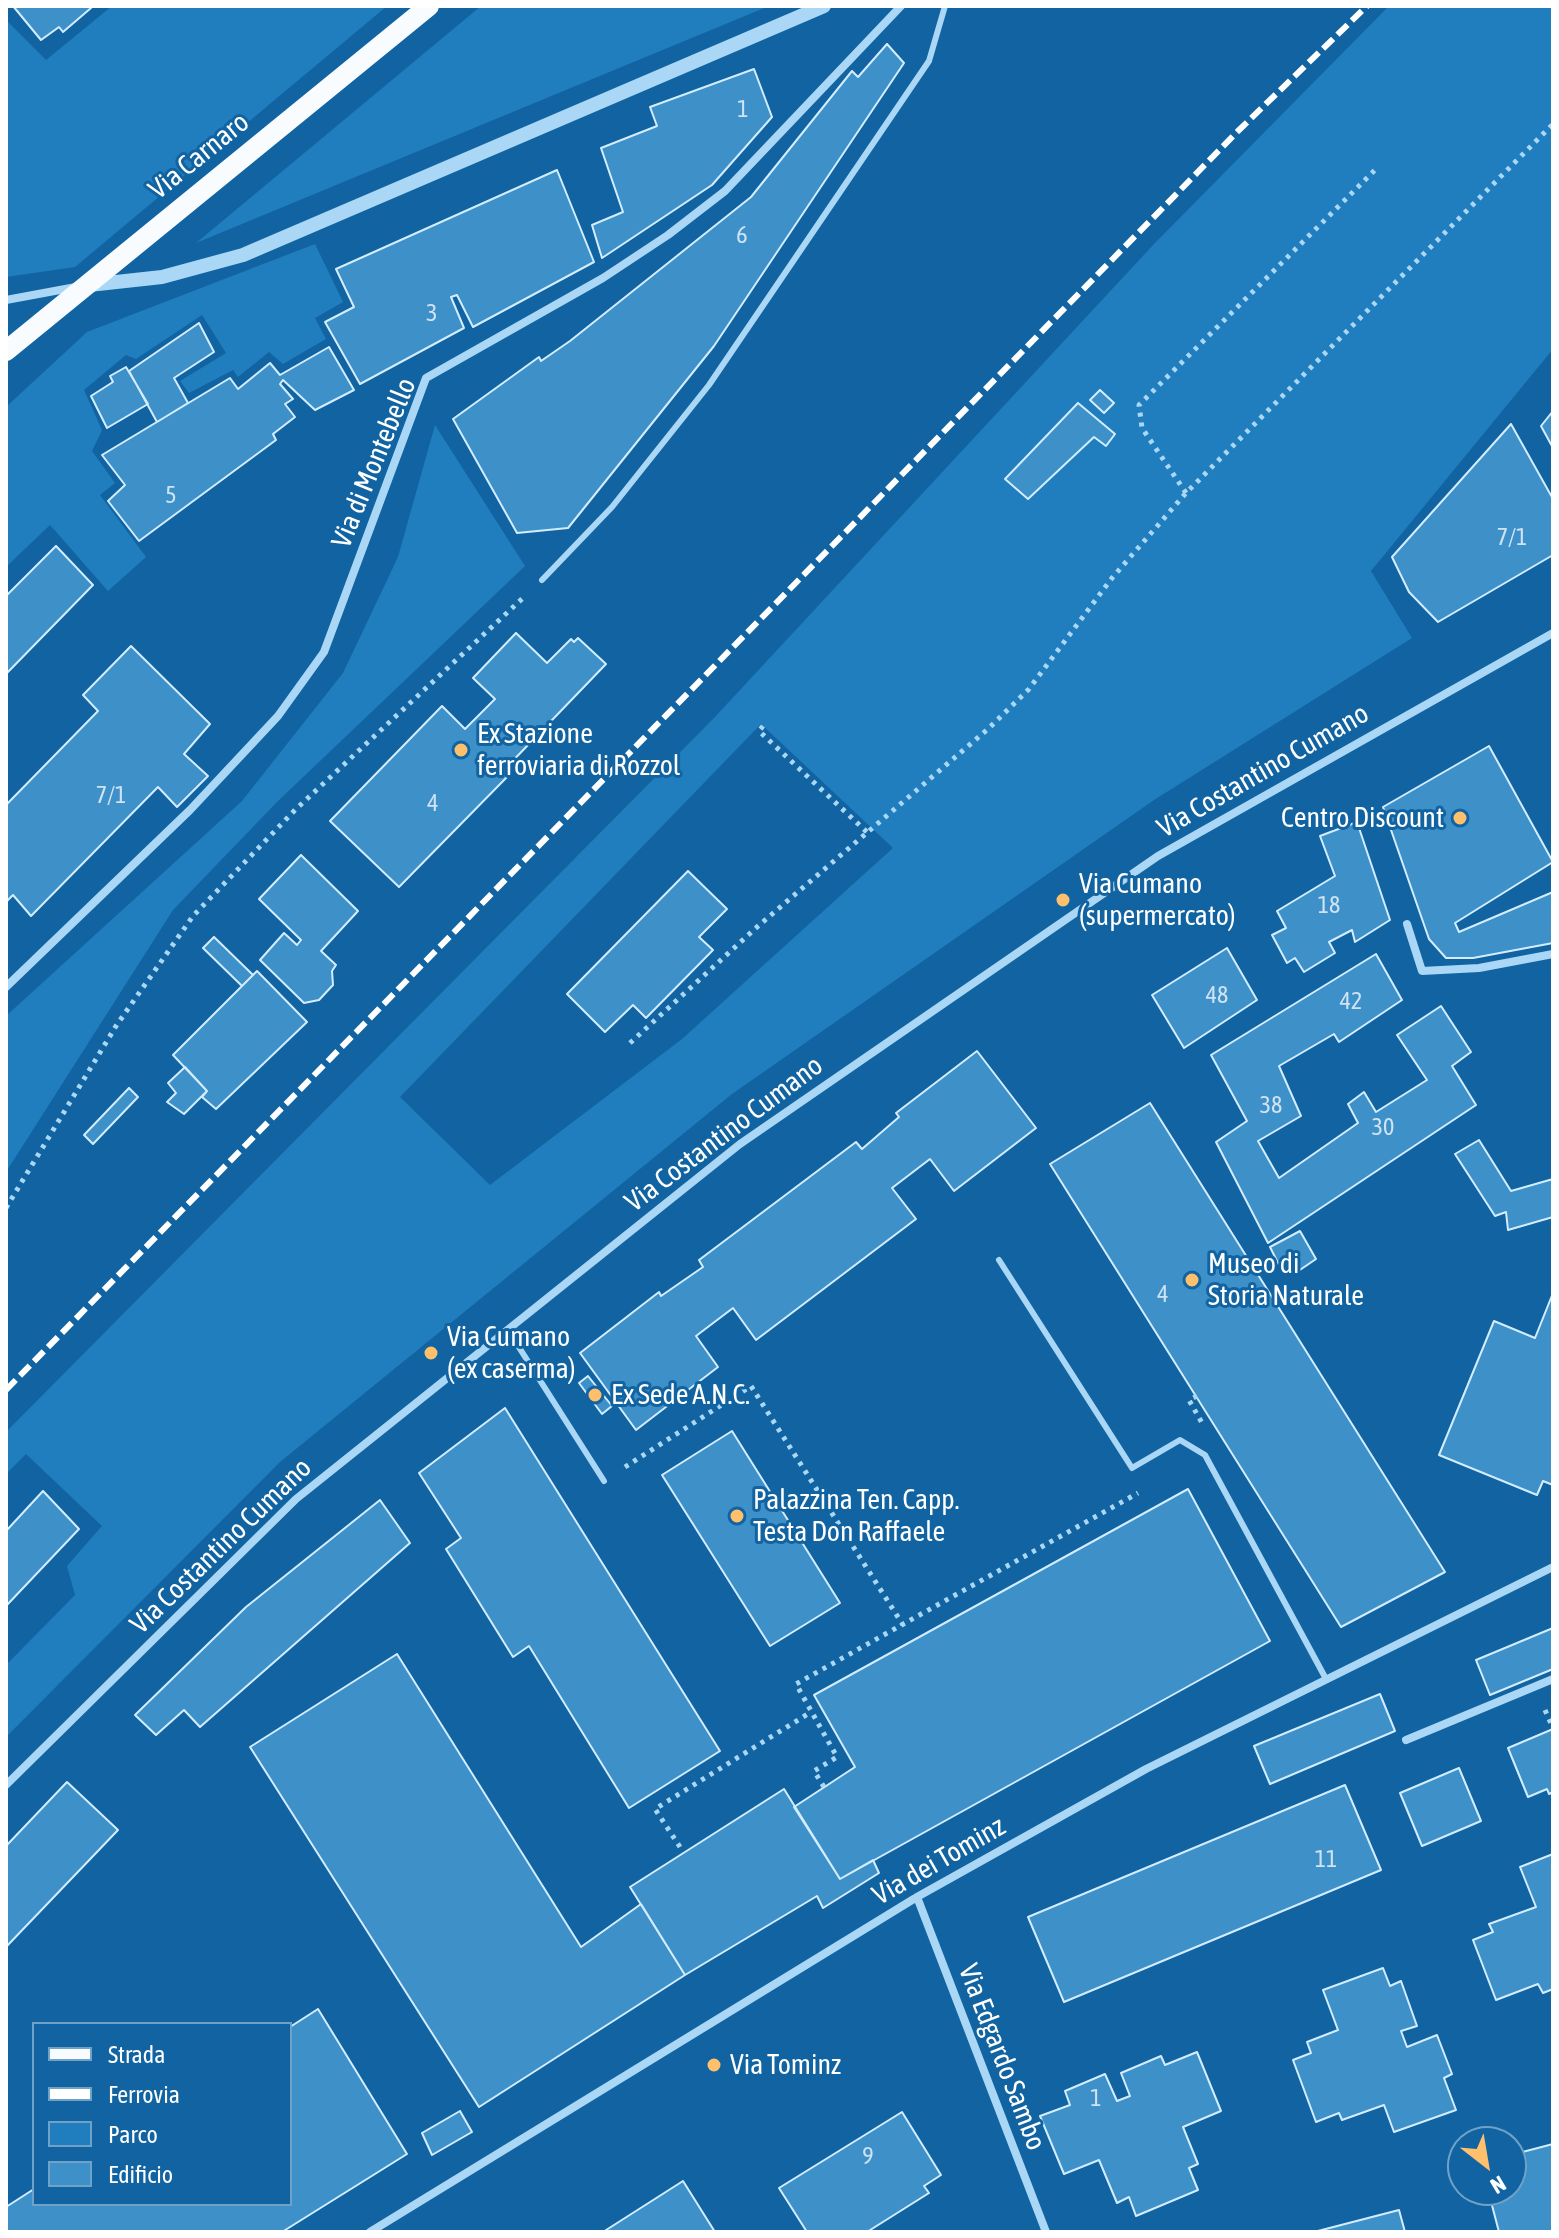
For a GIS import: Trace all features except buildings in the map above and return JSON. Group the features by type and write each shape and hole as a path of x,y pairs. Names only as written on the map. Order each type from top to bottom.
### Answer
{"main road":[{"name":"Via Carnaro","path":"6,351 429,6"}],"street":[{"path":"786,23 797,6"},
{"path":"6,300 84,286 162,277 243,255 824,6"},
{"name":"Via di Montebello","path":"6,987 190,810 278,716 324,652 426,378 603,278 668,235 725,191 901,6"},
{"name":"Via Costantino Cumano","path":"6,1785 296,1499 740,1144 1158,856 1553,633"},
{"path":"1407,924 1422,971 1479,968 1553,954"},
{"name":"Via dei Tominz","path":"370,2232 917,1897 1146,1769 1553,1567"},
{"path":"1406,1740 1553,1679"},
{"name":"Via Edgardo Sambo","path":"917,1897 1046,2232"}],"lane":[{"path":"542,580 612,507 709,385 929,61 945,6"},
{"path":"999,1260 1132,1468 1180,1440 1205,1455 1326,1679"},
{"path":"508,1330 604,1481"}],"path":[{"path":"630,1043 757,927 869,834 1029,689 1112,578 1186,493 1553,124"},
{"path":"1186,493 1142,428 1139,405 1375,170"},
{"path":"6,1208 116,1026 193,916 295,810 542,580"},
{"path":"763,726 759,731 869,834"},
{"path":"604,1481 751,1386 903,1625"},
{"path":"824,1787 814,1771 837,1757 796,1684 1150,1486"},
{"path":"680,1847 655,1809 811,1712"}],"green space":[{"path":"112,6 387,6 75,267 6,277 6,20 46,60"},
{"path":"481,6 769,6 196,243"},
{"path":"1389,6 1553,6 1553,349 1371,571 1412,638 1154,800 732,1094 280,1462 6,1737 6,1665 75,1595 67,1566 102,1526 26,1454 6,1474 6,1432 714,718 1154,244","holes":["761,724 893,848 682,1039 490,1185 400,1097"]},
{"path":"315,244 343,302 315,318 326,339 283,364 269,352 238,377 233,370 189,393 180,381 226,353 202,315 136,359 126,355 84,390 102,430 92,451 115,483 100,495 146,557 108,591 50,525 6,567 6,407 87,332"},
{"path":"435,425 525,566 278,801 173,910 6,1172 6,1016 242,801 343,673 398,557"}],"railway":[{"path":"6,1390 1238,131 1367,6"}],"place":[{"name":"Ex Stazione ferroviaria di Rozzol","path":"461,750"},
{"name":"Centro Discount","path":"1460,818"},
{"name":"Via Cumano (supermercato)","path":"1063,900"},
{"name":"Museo di Storia Naturale","path":"1192,1280"},
{"name":"Via Cumano (ex caserma)","path":"431,1353"},
{"name":"Ex Sede A.N.C.","path":"595,1395"},
{"name":"Palazzina Ten. Capp. Testa Don Raffaele","path":"737,1516"},
{"name":"Via Tominz","path":"714,2065"}]}
